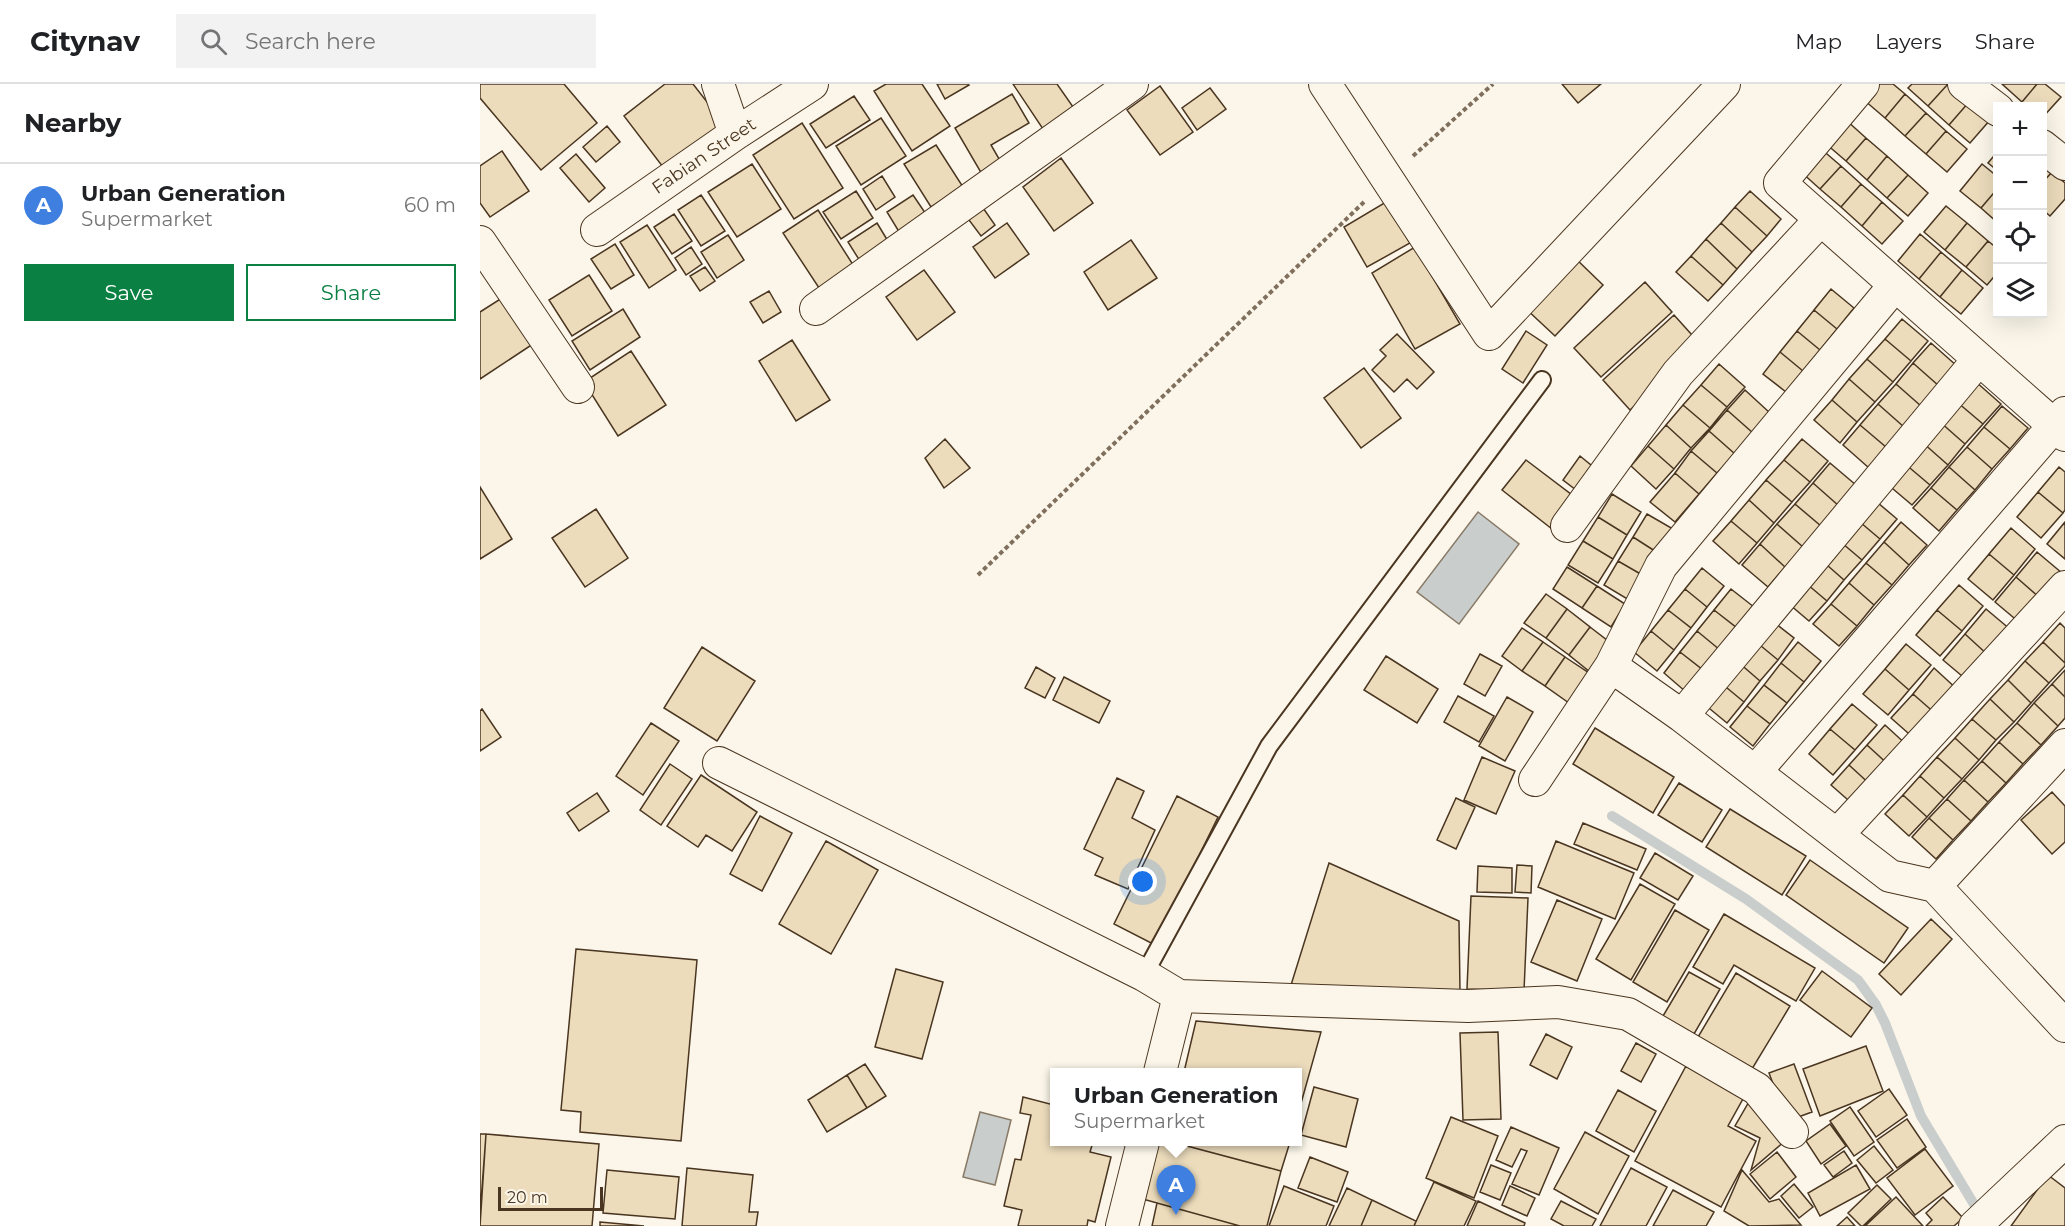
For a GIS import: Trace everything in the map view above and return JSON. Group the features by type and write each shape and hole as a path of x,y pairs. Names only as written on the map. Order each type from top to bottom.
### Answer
{"street":[{"path":"718,84 735,134"},
{"name":"Fabian Street","path":"597,230 735,134 812,84"},
{"path":"816,309 1132,84"},
{"path":"1325,84 1489,334 1724,84"},
{"path":"1755,772 2061,424 1979,359 1780,183 1863,84"},
{"path":"1964,84 1993,106"},
{"path":"2047,149 2065,164"},
{"path":"1567,526 1678,373 1821,219"},
{"path":"480,242 578,387"},
{"path":"1535,780 1611,666 1661,566 1895,285"},
{"path":"1682,716 1979,359"},
{"path":"1837,835 2065,587"},
{"path":"1611,666 1682,716 1890,876 1935,886 2065,1026"},
{"path":"1935,886 2065,745"},
{"path":"719,763 1144,975 1179,996 1468,1006 1558,1002 1628,1014 1757,1089 1792,1132"},
{"path":"1161,1068 1179,996"},
{"path":"1975,1226 2065,1141"},
{"path":"1122,1226 1142,1146"}],"lane":[{"path":"1144,975 1269,746 1542,380"}],"path":[{"path":"978,575 1388,179 1493,84"}],"shaded area":[{"path":"1478,512 1519,544 1459,624 1417,592"},
{"path":"980,1112 1011,1120 995,1185 963,1177"}],"building":[{"path":"480,84 564,84 597,123 541,170 480,98"},
{"path":"665,84 693,84 725,125 666,171 624,116"},
{"path":"886,84 922,84 950,126 912,151 874,91"},
{"path":"937,84 968,84 969,85 945,99"},
{"path":"1013,84 1057,84 1078,114 1047,135"},
{"path":"1562,84 1601,84 1578,103"},
{"path":"1877,84 1893,84 1905,94 1885,118 1864,100"},
{"path":"1912,84 1948,84 1928,106 1908,88"},
{"path":"1948,84 1969,102 1949,125 1928,106"},
{"path":"2002,84 2037,84 2022,102"},
{"path":"2037,84 2045,84 2061,97 2047,112 2047,102 2022,102"},
{"path":"1160,86 1193,132 1160,155 1127,110"},
{"path":"1210,88 1226,109 1197,130 1182,108"},
{"path":"1012,94 1029,123 991,145 1002,164 983,176 955,128"},
{"path":"1905,94 1926,113 1905,136 1885,118"},
{"path":"854,96 870,120 826,148 810,124"},
{"path":"1969,102 1990,120 1970,143 1949,125"},
{"path":"1926,113 1946,131 1926,154 1905,136"},
{"path":"881,118 906,156 861,185 836,146"},
{"path":"1846,120 1866,138 1846,161 1825,143"},
{"path":"802,123 843,188 794,219 753,155"},
{"path":"607,126 620,142 596,162 583,147"},
{"path":"1946,131 1967,149 1947,172 1926,154"},
{"path":"1866,138 1887,156 1867,180 1846,161"},
{"path":"936,145 963,187 931,207 904,164"},
{"path":"1820,148 1841,166 1820,189 1800,171"},
{"path":"502,151 529,191 490,217 480,203 480,166"},
{"path":"576,154 605,188 589,202 560,168"},
{"path":"1887,156 1908,175 1887,198 1867,180"},
{"path":"1993,157 1993,167 1988,163"},
{"path":"1061,158 1093,203 1054,231 1023,187"},
{"path":"752,164 781,209 737,237 708,192"},
{"path":"1982,164 1993,173 1993,194 1981,208 1960,191"},
{"path":"1841,166 1861,184 1841,207 1820,189"},
{"path":"2047,168 2052,172 2047,178"},
{"path":"2052,172 2065,183 2065,199 2050,216 2047,213 2047,178"},
{"path":"1908,175 1928,193 1908,216 1887,198"},
{"path":"882,176 895,197 876,210 863,189"},
{"path":"1861,184 1882,202 1862,226 1841,207"},
{"path":"856,191 873,218 841,239 823,212"},
{"path":"1750,191 1781,219 1767,236 1735,207"},
{"path":"1993,194 1993,219 1981,208"},
{"path":"701,195 725,231 701,246 678,210"},
{"path":"913,195 932,223 904,240 887,212"},
{"path":"1386,202 1410,243 1367,267 1344,227"},
{"path":"1882,202 1903,221 1882,244 1862,226"},
{"path":"981,205 995,225 981,236 966,216"},
{"path":"1946,206 1967,223 1945,250 1924,232"},
{"path":"1735,207 1767,236 1752,252 1721,223"},
{"path":"818,210 857,271 823,294 783,233"},
{"path":"674,214 692,241 672,254 654,227"},
{"path":"877,223 894,251 865,269 848,242"},
{"path":"1007,223 1029,254 995,278 973,247"},
{"path":"1721,223 1752,252 1737,269 1706,239"},
{"path":"1967,223 1988,241 1966,267 1945,250"},
{"path":"647,225 676,270 649,288 620,242"},
{"path":"1920,234 1941,252 1919,279 1898,261"},
{"path":"728,235 744,260 717,278 701,252"},
{"path":"1706,239 1737,269 1723,285 1691,256"},
{"path":"1131,240 1157,278 1108,310 1084,272"},
{"path":"1988,241 1993,245 1993,278 1987,285 1966,267"},
{"path":"615,244 634,275 611,289 591,259"},
{"path":"691,247 702,264 686,275 675,258"},
{"path":"1415,247 1460,324 1415,349 1372,273"},
{"path":"1941,252 1962,270 1940,297 1919,279"},
{"path":"1573,256 1603,285 1555,336 1524,307"},
{"path":"1691,256 1723,285 1708,301 1676,272"},
{"path":"705,267 715,281 700,291 690,276"},
{"path":"924,270 955,312 917,340 886,297"},
{"path":"1962,270 1983,288 1961,314 1940,297"},
{"path":"589,275 612,311 572,336 549,300"},
{"path":"1645,282 1672,312 1601,377 1574,348"},
{"path":"1831,289 1854,308 1837,329 1814,310"},
{"path":"769,291 781,312 763,323 750,302"},
{"path":"505,296 536,342 480,379 480,312"},
{"path":"623,309 640,337 590,370 572,341"},
{"path":"1814,310 1837,329 1820,350 1797,331"},
{"path":"1674,315 1701,345 1630,410 1603,380"},
{"path":"1902,319 1928,341 1911,361 1885,339"},
{"path":"1526,331 1547,345 1523,383 1502,369"},
{"path":"1797,331 1820,350 1803,371 1780,352"},
{"path":"1397,334 1434,372 1417,389 1407,379 1394,392 1372,370 1386,356 1380,350"},
{"path":"1885,339 1911,361 1893,382 1867,359"},
{"path":"792,340 830,400 796,421 759,361"},
{"path":"1931,343 1957,366 1939,386 1913,363"},
{"path":"631,351 666,405 618,436 584,382"},
{"path":"1780,352 1803,371 1786,392 1763,374"},
{"path":"1867,359 1893,382 1875,402 1849,379"},
{"path":"1913,363 1939,386 1921,406 1896,384"},
{"path":"1719,364 1745,387 1727,407 1701,385"},
{"path":"1364,368 1401,418 1361,448 1324,398"},
{"path":"1849,379 1875,402 1857,422 1832,400"},
{"path":"1975,381 2001,404 1983,424 1957,402"},
{"path":"1896,384 1921,406 1904,427 1878,404"},
{"path":"1701,385 1727,407 1710,428 1683,405"},
{"path":"1745,390 1770,413 1753,433 1727,410"},
{"path":"1832,400 1857,422 1840,443 1814,420"},
{"path":"1957,402 1983,424 1965,444 1940,422"},
{"path":"1878,404 1904,427 1886,447 1860,425"},
{"path":"1683,405 1710,428 1691,448 1666,425"},
{"path":"2002,406 2028,428 2010,449 1984,427"},
{"path":"1727,410 1753,433 1735,454 1709,431"},
{"path":"1940,422 1965,444 1948,465 1922,442"},
{"path":"1666,425 1691,448 1674,469 1648,446"},
{"path":"1860,425 1886,447 1869,468 1843,445"},
{"path":"1984,427 2010,449 1992,469 1967,447"},
{"path":"1709,431 1735,454 1717,473 1691,451"},
{"path":"945,439 970,468 944,488 925,458"},
{"path":"1802,439 1828,461 1810,482 1784,460"},
{"path":"1922,442 1948,465 1930,485 1904,463"},
{"path":"1648,446 1674,469 1656,489 1631,466"},
{"path":"1967,447 1992,469 1975,490 1949,467"},
{"path":"1691,451 1717,473 1699,494 1675,473"},
{"path":"1580,456 1597,470 1580,493 1563,480"},
{"path":"1526,460 1576,498 1552,529 1502,490"},
{"path":"1784,460 1810,482 1792,502 1766,480"},
{"path":"1830,463 1856,485 1839,506 1813,483"},
{"path":"1904,463 1930,485 1912,505 1886,483"},
{"path":"1949,467 1975,490 1957,510 1931,488"},
{"path":"2059,467 2065,472 2065,510 2063,513 2038,492"},
{"path":"1675,473 1699,494 1675,522 1650,502"},
{"path":"1766,480 1792,502 1774,523 1749,500"},
{"path":"1813,483 1839,506 1821,526 1795,504"},
{"path":"480,487 512,539 480,559"},
{"path":"1931,488 1957,510 1939,531 1913,508"},
{"path":"2038,492 2063,513 2041,538 2017,517"},
{"path":"1612,494 1641,512 1627,535 1598,517"},
{"path":"1871,497 1897,519 1880,539 1854,517"},
{"path":"1749,500 1774,523 1757,543 1731,521"},
{"path":"1795,504 1821,526 1803,547 1777,524"},
{"path":"596,509 628,558 585,587 552,538"},
{"path":"1647,514 1673,529 1658,553 1633,537"},
{"path":"1598,517 1627,535 1613,559 1583,541"},
{"path":"1854,517 1880,539 1862,560 1836,538"},
{"path":"1731,521 1757,543 1739,564 1713,541"},
{"path":"1901,522 1927,545 1909,565 1884,542"},
{"path":"2065,522 2065,559 2047,544"},
{"path":"1777,524 1803,547 1785,567 1760,544"},
{"path":"2011,528 2035,549 2014,575 1989,554"},
{"path":"1633,537 1658,553 1644,576 1618,561"},
{"path":"1836,538 1862,560 1844,580 1819,558"},
{"path":"1583,541 1613,559 1598,583 1568,565"},
{"path":"1884,542 1909,565 1892,585 1866,563"},
{"path":"1760,544 1785,567 1768,587 1742,565"},
{"path":"2037,552 2062,573 2040,598 2016,577"},
{"path":"1989,554 2014,575 1993,600 1968,579"},
{"path":"1819,558 1844,580 1827,601 1801,579"},
{"path":"1618,561 1644,576 1629,600 1604,585"},
{"path":"1866,563 1892,585 1874,605 1849,583"},
{"path":"1567,567 1597,586 1582,608 1553,589"},
{"path":"1702,568 1724,586 1707,607 1685,589"},
{"path":"2016,577 2040,598 2020,623 1995,602"},
{"path":"1801,579 1827,601 1809,621 1783,599"},
{"path":"1849,583 1874,605 1857,626 1831,604"},
{"path":"1959,585 1983,606 1962,631 1937,610"},
{"path":"1597,586 1625,604 1611,627 1582,608"},
{"path":"1685,589 1707,607 1691,628 1668,610"},
{"path":"1731,589 1754,607 1737,628 1714,610"},
{"path":"1546,594 1567,609 1546,638 1524,623"},
{"path":"1831,604 1857,626 1839,646 1813,624"},
{"path":"1567,609 1590,627 1569,655 1546,638"},
{"path":"1986,609 2011,630 1989,656 1965,634"},
{"path":"1668,610 1691,628 1674,650 1651,631"},
{"path":"1714,610 1737,628 1720,650 1697,631"},
{"path":"1937,610 1962,631 1940,656 1916,635"},
{"path":"1771,620 1794,638 1778,660 1755,641"},
{"path":"2060,623 2065,628 2065,663 2043,642"},
{"path":"1590,627 1612,644 1590,672 1569,655"},
{"path":"1522,628 1543,642 1522,671 1502,656"},
{"path":"1651,631 1674,650 1657,671 1634,652"},
{"path":"1697,631 1720,650 1703,670 1680,652"},
{"path":"1965,634 1989,656 1968,681 1943,660"},
{"path":"1755,641 1778,660 1760,681 1738,662"},
{"path":"1543,642 1565,657 1545,686 1522,671"},
{"path":"1798,642 1821,661 1804,682 1781,663"},
{"path":"2043,642 2065,663 2065,666 2049,683 2025,661"},
{"path":"1906,644 1931,665 1909,690 1885,669"},
{"path":"702,647 755,681 717,741 664,708"},
{"path":"1680,652 1703,670 1686,692 1664,673"},
{"path":"1480,654 1502,666 1485,696 1464,684"},
{"path":"1386,656 1438,689 1417,723 1364,690"},
{"path":"1565,657 1589,673 1569,703 1545,686"},
{"path":"2025,661 2049,683 2031,703 2008,680"},
{"path":"1738,662 1760,681 1744,702 1721,683"},
{"path":"1781,663 1804,682 1787,703 1764,685"},
{"path":"1036,667 1055,678 1045,698 1025,688"},
{"path":"1934,668 1958,690 1937,715 1913,694"},
{"path":"1885,669 1909,690 1888,715 1863,694"},
{"path":"2065,670 2065,697 2052,684"},
{"path":"1064,677 1110,701 1099,723 1053,700"},
{"path":"2008,680 2031,703 2014,722 1990,699"},
{"path":"1721,683 1744,702 1727,723 1704,704"},
{"path":"2052,684 2065,697 2065,718 2058,726 2034,703"},
{"path":"1764,685 1787,703 1770,724 1747,706"},
{"path":"1913,694 1937,715 1916,740 1891,718"},
{"path":"1458,696 1494,716 1479,742 1444,722"},
{"path":"1507,697 1533,712 1505,761 1479,746"},
{"path":"1990,699 2014,722 1996,740 1972,719"},
{"path":"2034,703 2058,726 2041,745 2017,723"},
{"path":"1852,704 1877,725 1855,750 1830,729"},
{"path":"1747,706 1770,724 1753,746 1730,727"},
{"path":"482,709 501,737 480,751 480,711"},
{"path":"1972,719 1996,740 1979,760 1955,738"},
{"path":"651,723 679,741 643,795 616,776"},
{"path":"2017,723 2041,745 2023,764 1999,742"},
{"path":"1885,725 1909,747 1891,767 1867,745"},
{"path":"1595,728 1674,777 1653,813 1573,764"},
{"path":"1830,729 1855,750 1833,775 1809,754"},
{"path":"1955,738 1979,760 1962,779 1937,757"},
{"path":"1999,742 2023,764 2006,783 1982,761"},
{"path":"1867,745 1891,767 1873,787 1849,765"},
{"path":"1482,757 1515,771 1496,814 1464,800"},
{"path":"1937,757 1962,779 1944,798 1920,776"},
{"path":"1982,761 2006,783 1988,802 1964,780"},
{"path":"670,764 692,779 661,825 640,810"},
{"path":"1849,765 1873,787 1856,807 1831,785"},
{"path":"701,775 757,812 732,851 706,835 698,847 667,826"},
{"path":"1920,776 1944,798 1927,817 1903,795"},
{"path":"1117,778 1144,791 1132,818 1155,830 1128,889 1095,875 1103,858 1084,849"},
{"path":"1964,780 1988,802 1971,821 1947,799"},
{"path":"1679,783 1722,810 1702,842 1658,815"},
{"path":"2052,792 2065,806 2065,842 2052,854 2021,820"},
{"path":"597,793 609,811 579,831 567,813"},
{"path":"1903,795 1927,817 1909,836 1885,814"},
{"path":"1177,796 1218,817 1155,945 1114,924"},
{"path":"1456,798 1475,807 1456,849 1437,840"},
{"path":"1947,799 1971,821 1953,840 1929,818"},
{"path":"1730,809 1806,856 1782,895 1706,847"},
{"path":"760,816 792,833 762,891 730,874"},
{"path":"1929,818 1953,840 1936,859 1912,837"},
{"path":"1583,823 1646,849 1637,870 1574,844"},
{"path":"826,841 878,870 831,954 779,924"},
{"path":"1556,841 1634,873 1615,919 1538,887"},
{"path":"1655,853 1693,876 1678,900 1640,878"},
{"path":"1810,860 1908,928 1884,963 1786,895"},
{"path":"1329,863 1459,921 1460,992 1291,985"},
{"path":"1517,865 1532,866 1531,893 1515,892"},
{"path":"1478,866 1512,868 1512,893 1477,892"},
{"path":"1640,884 1675,904 1631,980 1596,959"},
{"path":"1471,896 1528,898 1524,991 1467,989"},
{"path":"1557,900 1602,919 1577,981 1531,962"},
{"path":"1675,910 1709,930 1667,1002 1633,982"},
{"path":"1724,914 1815,968 1796,1001 1734,965 1723,984 1693,967"},
{"path":"1931,919 1952,939 1901,995 1879,974"},
{"path":"576,949 697,960 681,1141 580,1132 581,1112 561,1110"},
{"path":"896,969 943,982 922,1059 875,1047"},
{"path":"1822,971 1872,1008 1851,1037 1800,1000"},
{"path":"1689,972 1720,989 1694,1034 1663,1016"},
{"path":"1736,973 1790,1006 1752,1069 1698,1037"},
{"path":"1196,1021 1321,1032 1302,1100 1302,1068 1185,1068"},
{"path":"1498,1032 1501,1119 1463,1120 1460,1033"},
{"path":"1546,1034 1572,1047 1557,1079 1530,1065"},
{"path":"1636,1043 1656,1054 1641,1082 1621,1071"},
{"path":"1866,1046 1883,1091 1820,1116 1803,1069"},
{"path":"865,1064 886,1096 867,1108 847,1075"},
{"path":"1794,1064 1812,1112 1787,1121 1769,1073"},
{"path":"1686,1066 1744,1097 1728,1126 1756,1141 1721,1207 1635,1161"},
{"path":"847,1075 867,1108 827,1132 808,1100"},
{"path":"1314,1087 1358,1099 1346,1147 1302,1135"},
{"path":"1889,1089 1907,1115 1876,1137 1858,1111"},
{"path":"1618,1090 1656,1111 1634,1152 1596,1131"},
{"path":"1023,1097 1050,1104 1050,1146 1092,1146 1090,1152 1111,1157 1095,1222 1088,1220 1087,1226 1018,1226 1022,1210 1004,1206 1015,1159 1021,1160 1031,1115 1020,1113"},
{"path":"1750,1100 1785,1141 1751,1170 1760,1138 1735,1126"},
{"path":"1850,1107 1874,1142 1854,1156 1830,1121"},
{"path":"1451,1117 1498,1136 1474,1198 1426,1178"},
{"path":"1907,1119 1926,1147 1897,1168 1877,1140"},
{"path":"1830,1124 1846,1146 1821,1164 1806,1141"},
{"path":"1511,1127 1559,1148 1539,1195 1512,1184 1527,1151 1521,1149 1512,1167 1496,1160"},
{"path":"1585,1132 1629,1156 1598,1214 1554,1189"},
{"path":"480,1134 486,1134 480,1215"},
{"path":"486,1134 599,1144 592,1226 480,1226"},
{"path":"1153,1146 1187,1146 1281,1171 1267,1226 1240,1226 1139,1198"},
{"path":"1187,1146 1289,1146 1281,1171"},
{"path":"1874,1146 1893,1170 1876,1183 1857,1160"},
{"path":"1925,1149 1953,1186 1915,1215 1887,1178"},
{"path":"1844,1151 1852,1163 1833,1177 1824,1165"},
{"path":"1777,1152 1796,1177 1770,1199 1750,1174"},
{"path":"1310,1157 1348,1172 1337,1202 1298,1188"},
{"path":"1491,1165 1511,1173 1500,1200 1480,1192"},
{"path":"1856,1165 1870,1189 1820,1216 1808,1193"},
{"path":"687,1168 753,1175 749,1212 758,1212 756,1226 682,1226"},
{"path":"1631,1168 1667,1187 1646,1226 1600,1226"},
{"path":"607,1170 679,1177 675,1219 603,1213"},
{"path":"1742,1170 1769,1202 1779,1199 1801,1225 1749,1226 1724,1211"},
{"path":"2048,1175 2065,1188 2065,1226 2011,1226"},
{"path":"1434,1182 1476,1201 1464,1226 1414,1226"},
{"path":"1794,1184 1813,1207 1799,1218 1781,1196"},
{"path":"1877,1185 1891,1199 1861,1226 1848,1213"},
{"path":"1284,1186 1334,1206 1326,1226 1269,1226"},
{"path":"1510,1186 1535,1198 1527,1216 1502,1205"},
{"path":"1347,1188 1372,1200 1361,1226 1329,1226"},
{"path":"1673,1190 1714,1212 1706,1226 1653,1226"},
{"path":"1896,1197 1923,1226 1865,1226"},
{"path":"1943,1197 1963,1218 1954,1226 1926,1226 1932,1220 1926,1213"},
{"path":"1372,1200 1416,1221 1414,1226 1361,1226"},
{"path":"1478,1201 1525,1223 1524,1226 1467,1226"},
{"path":"1561,1201 1596,1219 1592,1226 1564,1226 1551,1219"},
{"path":"1157,1203 1240,1226 1152,1226"},
{"path":"1847,1217 1855,1226 1837,1226"},
{"path":"600,1222 644,1226 600,1226"}],"waterway":[{"path":"1612,816 1746,899 1858,980 1876,1005 1885,1023 1921,1116 1975,1206"}],"place":[{"name":"Urban Generation","path":"1176,1215"}]}
